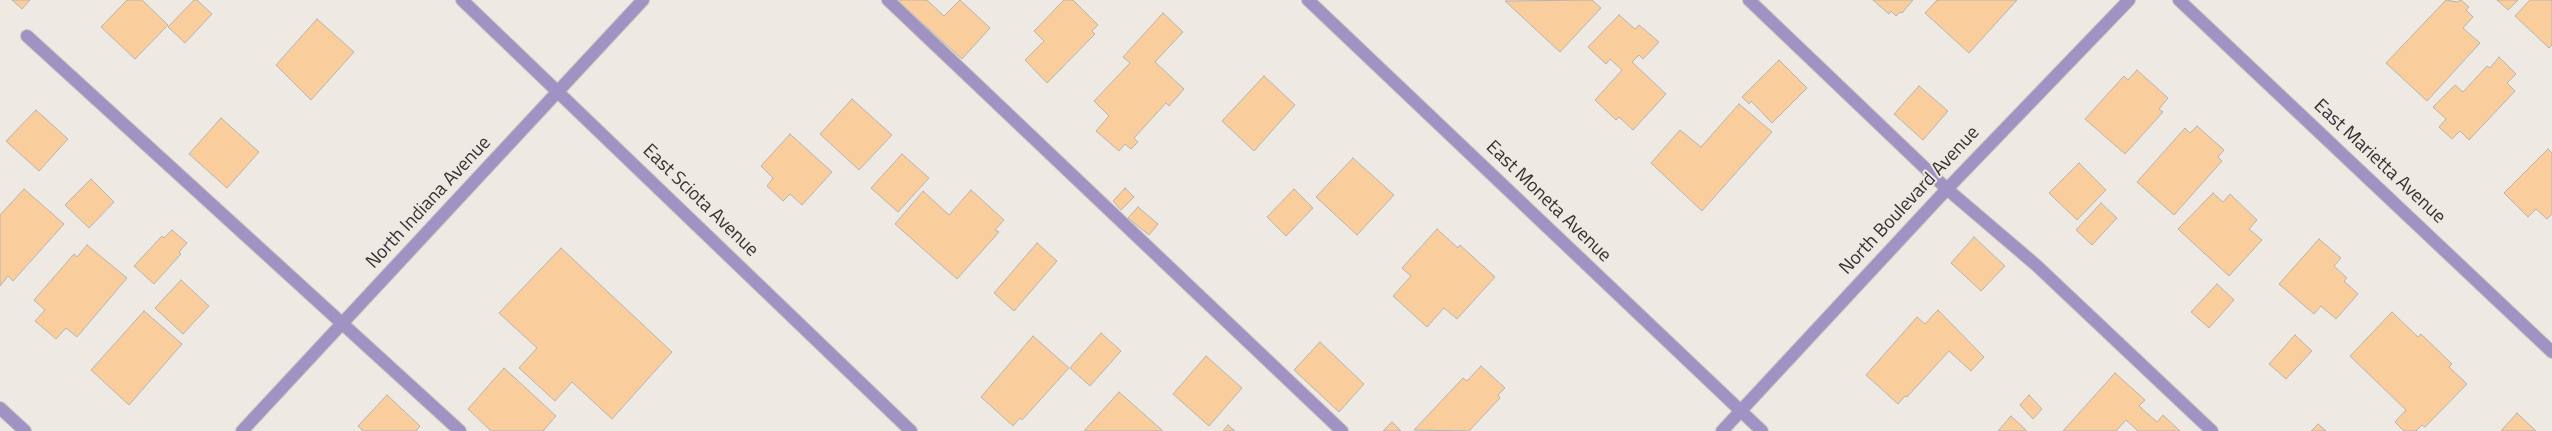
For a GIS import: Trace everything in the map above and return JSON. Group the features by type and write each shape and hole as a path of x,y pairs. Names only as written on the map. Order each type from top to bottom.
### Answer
{"street":[{"name":"East Sciota Avenue","path":"462,0 912,431"},
{"name":"North Indiana Avenue","path":"242,431 342,322 560,92 643,0"},
{"path":"888,0 1342,431"},
{"name":"East Moneta Avenue","path":"1308,0 1762,431"},
{"path":"1749,0 1947,189 2036,265 2212,431"},
{"name":"North Boulevard Avenue","path":"1722,431 1947,189 2129,0"},
{"name":"East Marietta Avenue","path":"2179,0 2552,352"},
{"path":"27,36 460,431"},
{"path":"0,408 25,431"}],"building":[{"path":"12,0 30,0 22,9"},
{"path":"127,0 142,0 168,25 135,59 101,27"},
{"path":"194,0 197,0 212,14 185,43 168,27"},
{"path":"897,0 927,0 944,16 960,0 990,28 962,59"},
{"path":"1064,0 1073,0 1098,25 1092,31 1095,34 1047,83 1025,60 1044,41 1034,31"},
{"path":"1592,0 1601,8 1560,52 1505,1"},
{"path":"1873,0 1913,0 1902,13 1900,12 1896,16 1891,11 1889,14"},
{"path":"1937,0 2017,0 1969,53 1925,13"},
{"path":"2446,0 2457,2 2461,0 2469,7 2466,10 2473,17 2463,28 2480,43 2427,101 2386,63"},
{"path":"2497,0 2518,0 2508,10"},
{"path":"2530,0 2552,0 2552,45 2549,48 2515,16"},
{"path":"1163,13 1183,32 1155,62 1184,89 1169,106 1166,103 1134,138 1138,142 1131,149 1125,144 1119,151 1096,131 1109,116 1094,101 1130,63 1123,57"},
{"path":"1619,15 1635,29 1639,25 1659,42 1643,59 1639,55 1632,62 1666,94 1633,130 1619,117 1616,120 1595,100 1622,70 1610,59 1606,64 1588,47"},
{"path":"317,19 354,52 311,100 276,65"},
{"path":"2499,57 2516,74 2507,83 2515,91 2469,140 2460,131 2452,139 2439,127 2446,119 2433,107 2455,85 2463,92 2487,66 2490,68"},
{"path":"1779,60 1807,88 1772,123 1751,101 1749,104 1742,97"},
{"path":"2137,70 2168,98 2159,109 2163,112 2125,154 2085,119 2124,76 2128,80"},
{"path":"1264,76 1295,105 1254,151 1222,121"},
{"path":"1919,86 1948,111 1923,140 1894,114"},
{"path":"852,99 892,135 859,170 820,134"},
{"path":"1739,104 1772,132 1702,211 1651,163 1680,130 1701,147"},
{"path":"36,110 68,139 39,171 6,141"},
{"path":"221,118 259,152 227,188 189,154"},
{"path":"2197,126 2224,150 2218,157 2222,161 2174,215 2137,182 2185,128 2190,133"},
{"path":"790,134 832,172 802,205 790,194 783,201 767,186 773,178 761,166"},
{"path":"2548,149 2552,153 2552,214 2547,219 2536,209 2528,217 2504,193"},
{"path":"902,154 929,178 898,212 871,188"},
{"path":"1353,158 1394,195 1357,235 1316,197"},
{"path":"2079,163 2106,190 2077,220 2049,193"},
{"path":"91,179 114,202 89,228 65,205"},
{"path":"1125,188 1134,197 1121,210 1113,201"},
{"path":"24,189 64,224 13,281 8,276 0,286 0,215"},
{"path":"1294,189 1313,208 1286,236 1267,217"},
{"path":"971,190 1004,220 995,230 999,232 957,279 895,224 923,191 949,215"},
{"path":"2213,193 2223,202 2230,194 2257,220 2249,229 2262,240 2229,276 2178,229"},
{"path":"2101,203 2117,218 2092,245 2076,230"},
{"path":"1138,207 1158,224 1149,235 1128,218"},
{"path":"1437,229 1458,248 1460,245 1495,277 1457,319 1444,308 1427,327 1393,296 1411,276 1402,268"},
{"path":"172,230 187,243 179,252 181,254 154,284 134,266 162,236 164,238"},
{"path":"1974,237 2005,266 1981,291 1951,263"},
{"path":"2319,239 2341,258 2334,266 2347,278 2344,281 2358,294 2336,319 2321,306 2314,314 2279,284"},
{"path":"1037,243 1057,261 1014,311 994,293"},
{"path":"87,245 127,278 77,337 66,328 56,339 35,321 45,310 34,300 74,254 77,257"},
{"path":"561,248 672,352 612,419 572,382 555,401 519,368 537,348 499,313"},
{"path":"181,280 209,306 183,334 155,308"},
{"path":"2217,284 2234,300 2209,328 2191,312"},
{"path":"1938,310 1984,357 1971,371 1949,351 1907,397 1905,396 1898,404 1866,375 1917,317 1925,324"},
{"path":"144,311 182,344 129,405 91,370"},
{"path":"2392,312 2418,337 2421,334 2452,364 2449,367 2467,384 2425,427 2422,425 2416,431 2404,431 2395,422 2406,410 2350,356"},
{"path":"1101,333 1121,351 1090,386 1070,368"},
{"path":"2295,335 2312,351 2286,379 2269,364"},
{"path":"1033,336 1069,368 1022,420 1020,418 1013,426 981,397"},
{"path":"1320,342 1364,384 1339,412 1294,370"},
{"path":"1206,356 1242,388 1209,426 1173,394"},
{"path":"1481,366 1505,388 1498,395 1500,398 1469,431 1414,430 1463,378 1467,381"},
{"path":"504,368 556,416 543,431 491,431 468,409"},
{"path":"2115,373 2145,400 2139,406 2157,422 2163,415 2180,431 2138,431 2126,420 2116,431 2063,431"},
{"path":"1119,392 1163,431 1084,431"},
{"path":"387,395 420,426 416,431 363,431 358,426"},
{"path":"2029,395 2042,409 2033,419 2020,405"},
{"path":"2517,413 2536,431 2501,431"},
{"path":"2011,416 2027,431 1998,431"},
{"path":"1392,422 1401,431 1383,431"},
{"path":"2318,424 2326,431 2311,431"},
{"path":"1228,425 1235,431 1223,431"}]}
